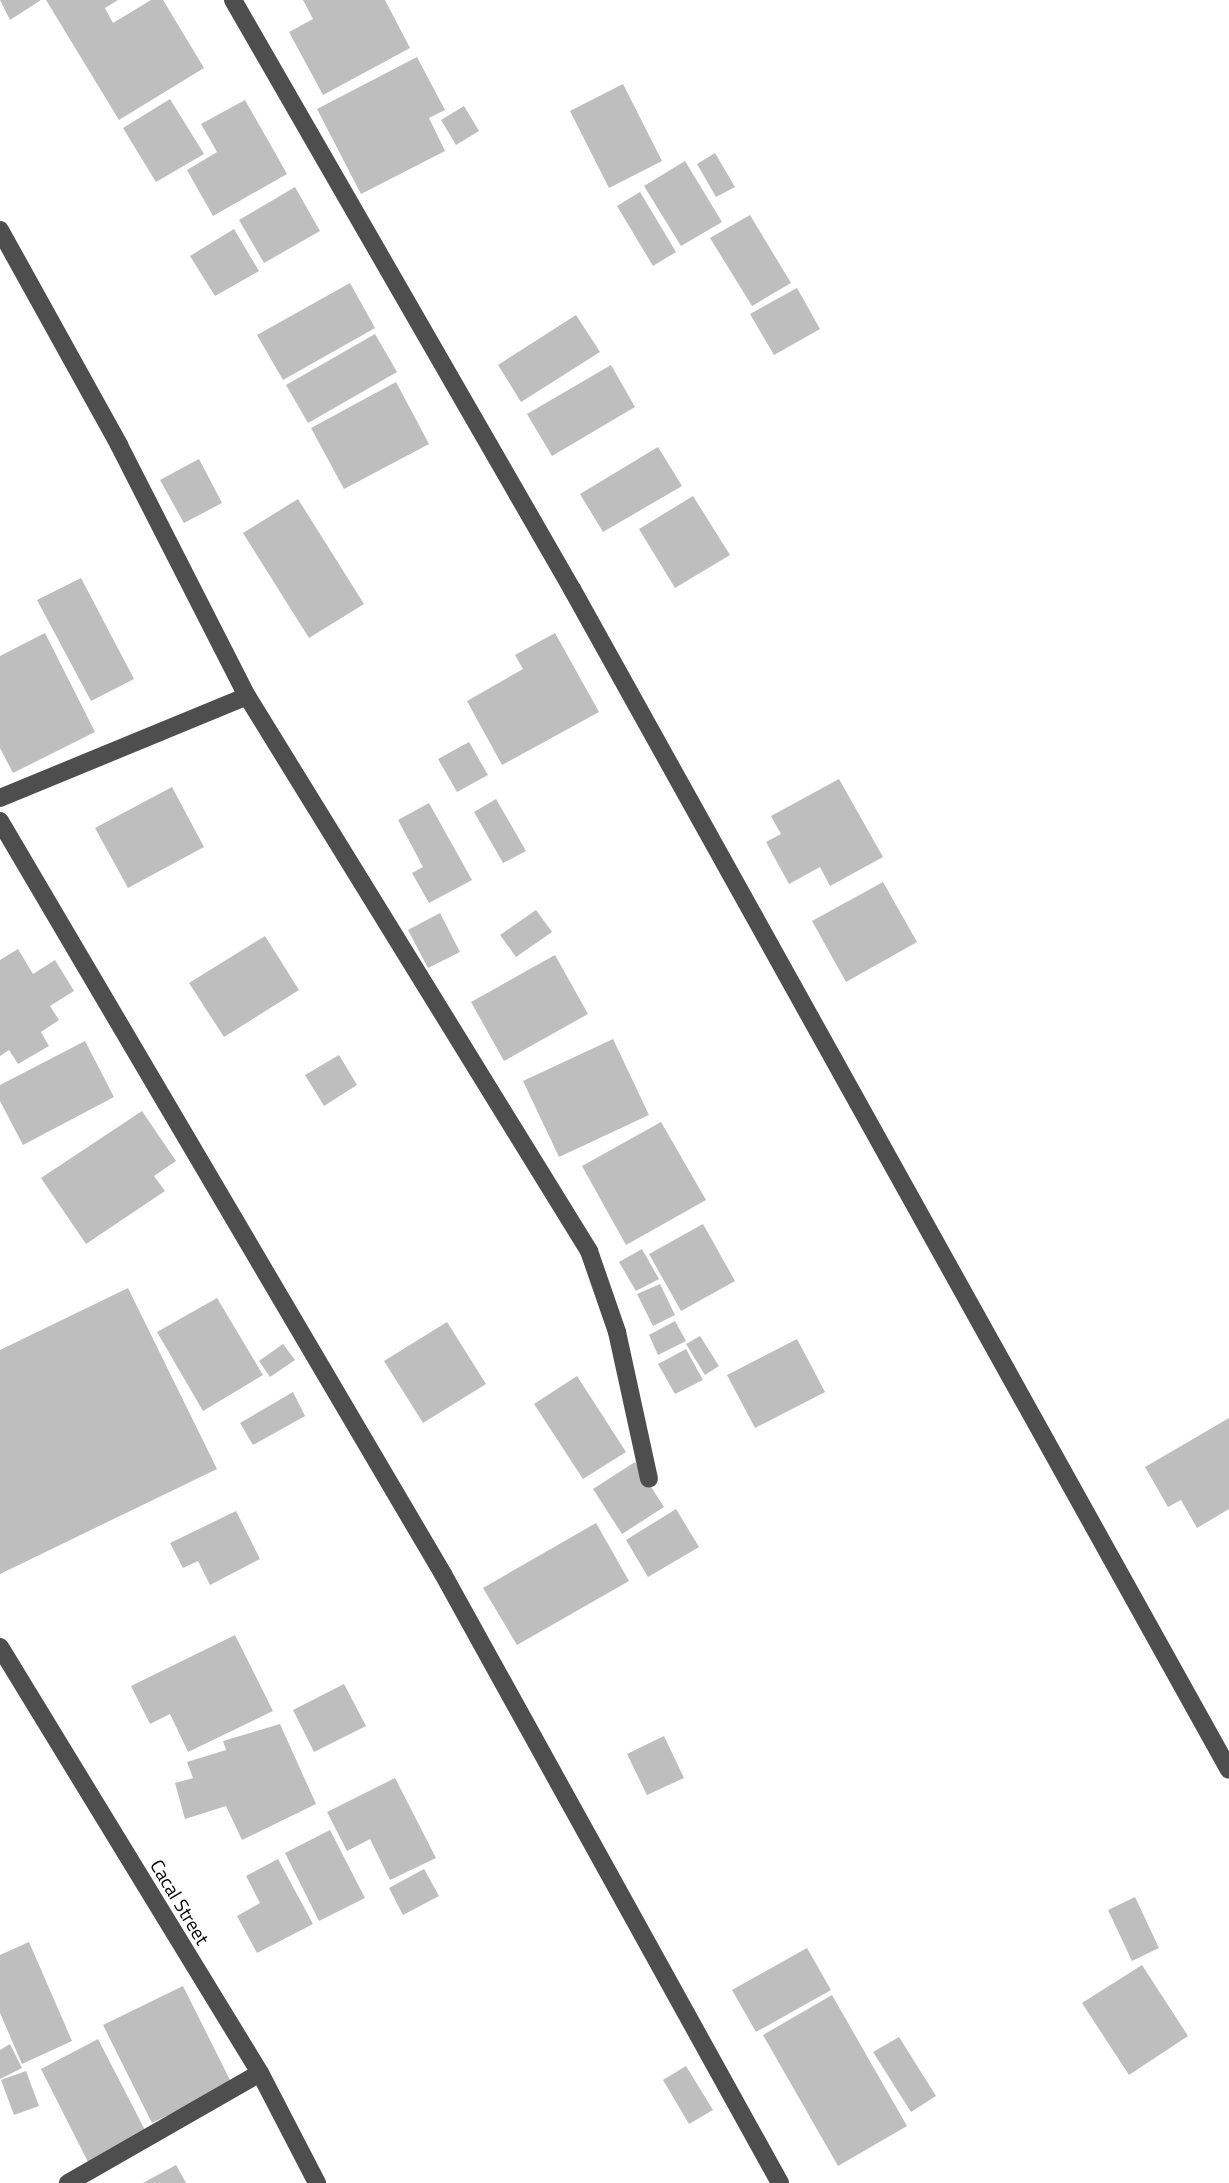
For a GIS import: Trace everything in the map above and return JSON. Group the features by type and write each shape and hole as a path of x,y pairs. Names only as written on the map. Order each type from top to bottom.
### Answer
{"street":[{"path":"233,0 572,589 1229,1770"},
{"path":"0,230 119,444 247,696 589,1251 617,1332 649,1479"},
{"path":"0,799 247,696"},
{"path":"0,821 443,1574 780,2183"},
{"name":"Cacal Street","path":"0,1647 260,2073 317,2183"},
{"path":"68,2183 260,2073"}],"building":[{"path":"0,0 41,0 10,20"},
{"path":"46,0 118,0 105,8 113,23 151,0 163,0 204,68 119,120"},
{"path":"303,0 385,0 410,48 323,95 289,32 313,19"},
{"path":"417,57 445,110 429,118 445,151 361,194 317,109"},
{"path":"623,84 662,161 609,188 570,111"},
{"path":"170,99 204,154 156,182 123,128"},
{"path":"245,100 287,174 213,216 187,170 217,152 201,124"},
{"path":"464,106 479,131 456,145 441,120"},
{"path":"715,153 735,187 716,197 697,164"},
{"path":"685,161 722,222 681,246 644,186"},
{"path":"295,187 320,231 264,263 239,220"},
{"path":"640,192 676,252 653,266 617,206"},
{"path":"750,215 791,283 752,306 710,238"},
{"path":"234,229 259,271 215,296 190,256"},
{"path":"350,283 375,328 283,380 257,335"},
{"path":"797,288 820,329 774,355 750,314"},
{"path":"576,315 600,352 521,402 498,365"},
{"path":"375,334 397,372 308,423 286,385"},
{"path":"611,365 635,407 552,456 527,414"},
{"path":"396,382 429,444 344,489 311,428"},
{"path":"658,447 682,486 603,532 580,494"},
{"path":"199,459 222,503 184,523 160,480"},
{"path":"693,496 730,555 675,588 639,529"},
{"path":"298,499 364,604 309,638 243,533"},
{"path":"81,578 134,679 91,701 37,600"},
{"path":"45,633 95,732 13,773 0,748 0,656"},
{"path":"555,633 599,712 502,765 467,701 523,669 515,655"},
{"path":"469,742 488,775 457,792 438,759"},
{"path":"839,779 883,857 830,886 820,867 789,884 766,842 781,834 771,816"},
{"path":"172,787 204,847 128,888 95,828"},
{"path":"496,799 526,851 503,863 474,812"},
{"path":"429,803 472,880 429,903 412,873 423,867 398,820"},
{"path":"883,882 917,942 846,982 812,921"},
{"path":"536,910 552,932 516,957 500,935"},
{"path":"440,913 460,952 428,968 408,930"},
{"path":"265,936 299,990 224,1037 189,983"},
{"path":"18,949 33,974 55,960 74,991 50,1006 59,1020 41,1032 49,1046 18,1064 9,1050 0,1056 0,960"},
{"path":"555,955 588,1014 504,1061 471,1002"},
{"path":"613,1039 649,1115 559,1157 523,1081"},
{"path":"85,1041 114,1097 23,1145 0,1101 0,1085"},
{"path":"339,1055 357,1085 324,1106 305,1075"},
{"path":"142,1111 176,1161 154,1176 165,1191 86,1244 41,1178"},
{"path":"661,1122 706,1200 626,1245 582,1166"},
{"path":"703,1224 735,1281 681,1311 649,1254"},
{"path":"642,1249 659,1279 636,1291 619,1262"},
{"path":"660,1284 675,1315 653,1326 637,1294"},
{"path":"128,1288 217,1469 0,1574 0,1350"},
{"path":"217,1298 263,1375 203,1411 157,1332"},
{"path":"675,1321 686,1341 658,1355 649,1335"},
{"path":"447,1322 486,1384 423,1423 384,1361"},
{"path":"700,1336 719,1366 705,1375 686,1344"},
{"path":"797,1339 825,1392 755,1428 727,1375"},
{"path":"283,1344 295,1360 270,1377 259,1361"},
{"path":"686,1349 703,1380 675,1394 658,1364"},
{"path":"577,1376 626,1452 583,1479 534,1404"},
{"path":"293,1392 305,1416 253,1445 240,1423"},
{"path":"1229,1418 1229,1509 1197,1528 1181,1500 1168,1507 1145,1467"},
{"path":"635,1462 664,1507 622,1534 593,1489"},
{"path":"676,1509 699,1547 648,1577 626,1540"},
{"path":"236,1511 260,1559 210,1585 198,1561 183,1568 170,1543"},
{"path":"596,1523 629,1581 517,1645 483,1588"},
{"path":"235,1635 273,1711 188,1752 170,1714 150,1724 131,1686"},
{"path":"344,1684 366,1726 314,1752 293,1710"},
{"path":"280,1724 316,1804 242,1840 226,1806 185,1819 175,1783 193,1778 187,1762 226,1750 223,1741"},
{"path":"664,1736 684,1778 647,1795 627,1754"},
{"path":"395,1778 436,1858 390,1880 370,1839 347,1851 327,1812"},
{"path":"330,1830 365,1898 319,1921 285,1853"},
{"path":"278,1859 313,1924 257,1953 237,1916 260,1903 246,1876"},
{"path":"424,1869 439,1896 403,1915 389,1888"},
{"path":"1135,1897 1159,1948 1132,1961 1108,1910"},
{"path":"29,1942 72,2041 22,2064 0,2013 0,1955"},
{"path":"807,1948 831,1990 756,2032 732,1990"},
{"path":"1142,1965 1188,2036 1129,2075 1082,2003"},
{"path":"183,1986 232,2084 152,2123 103,2025"},
{"path":"832,1995 907,2126 838,2166 763,2035"},
{"path":"899,2037 936,2096 911,2112 873,2052"},
{"path":"98,2039 146,2132 88,2162 41,2069"},
{"path":"10,2044 22,2068 0,2079 0,2050"},
{"path":"686,2066 713,2110 689,2124 663,2080"},
{"path":"26,2071 39,2106 14,2115 1,2080"},
{"path":"176,2165 186,2183 143,2183"}]}
